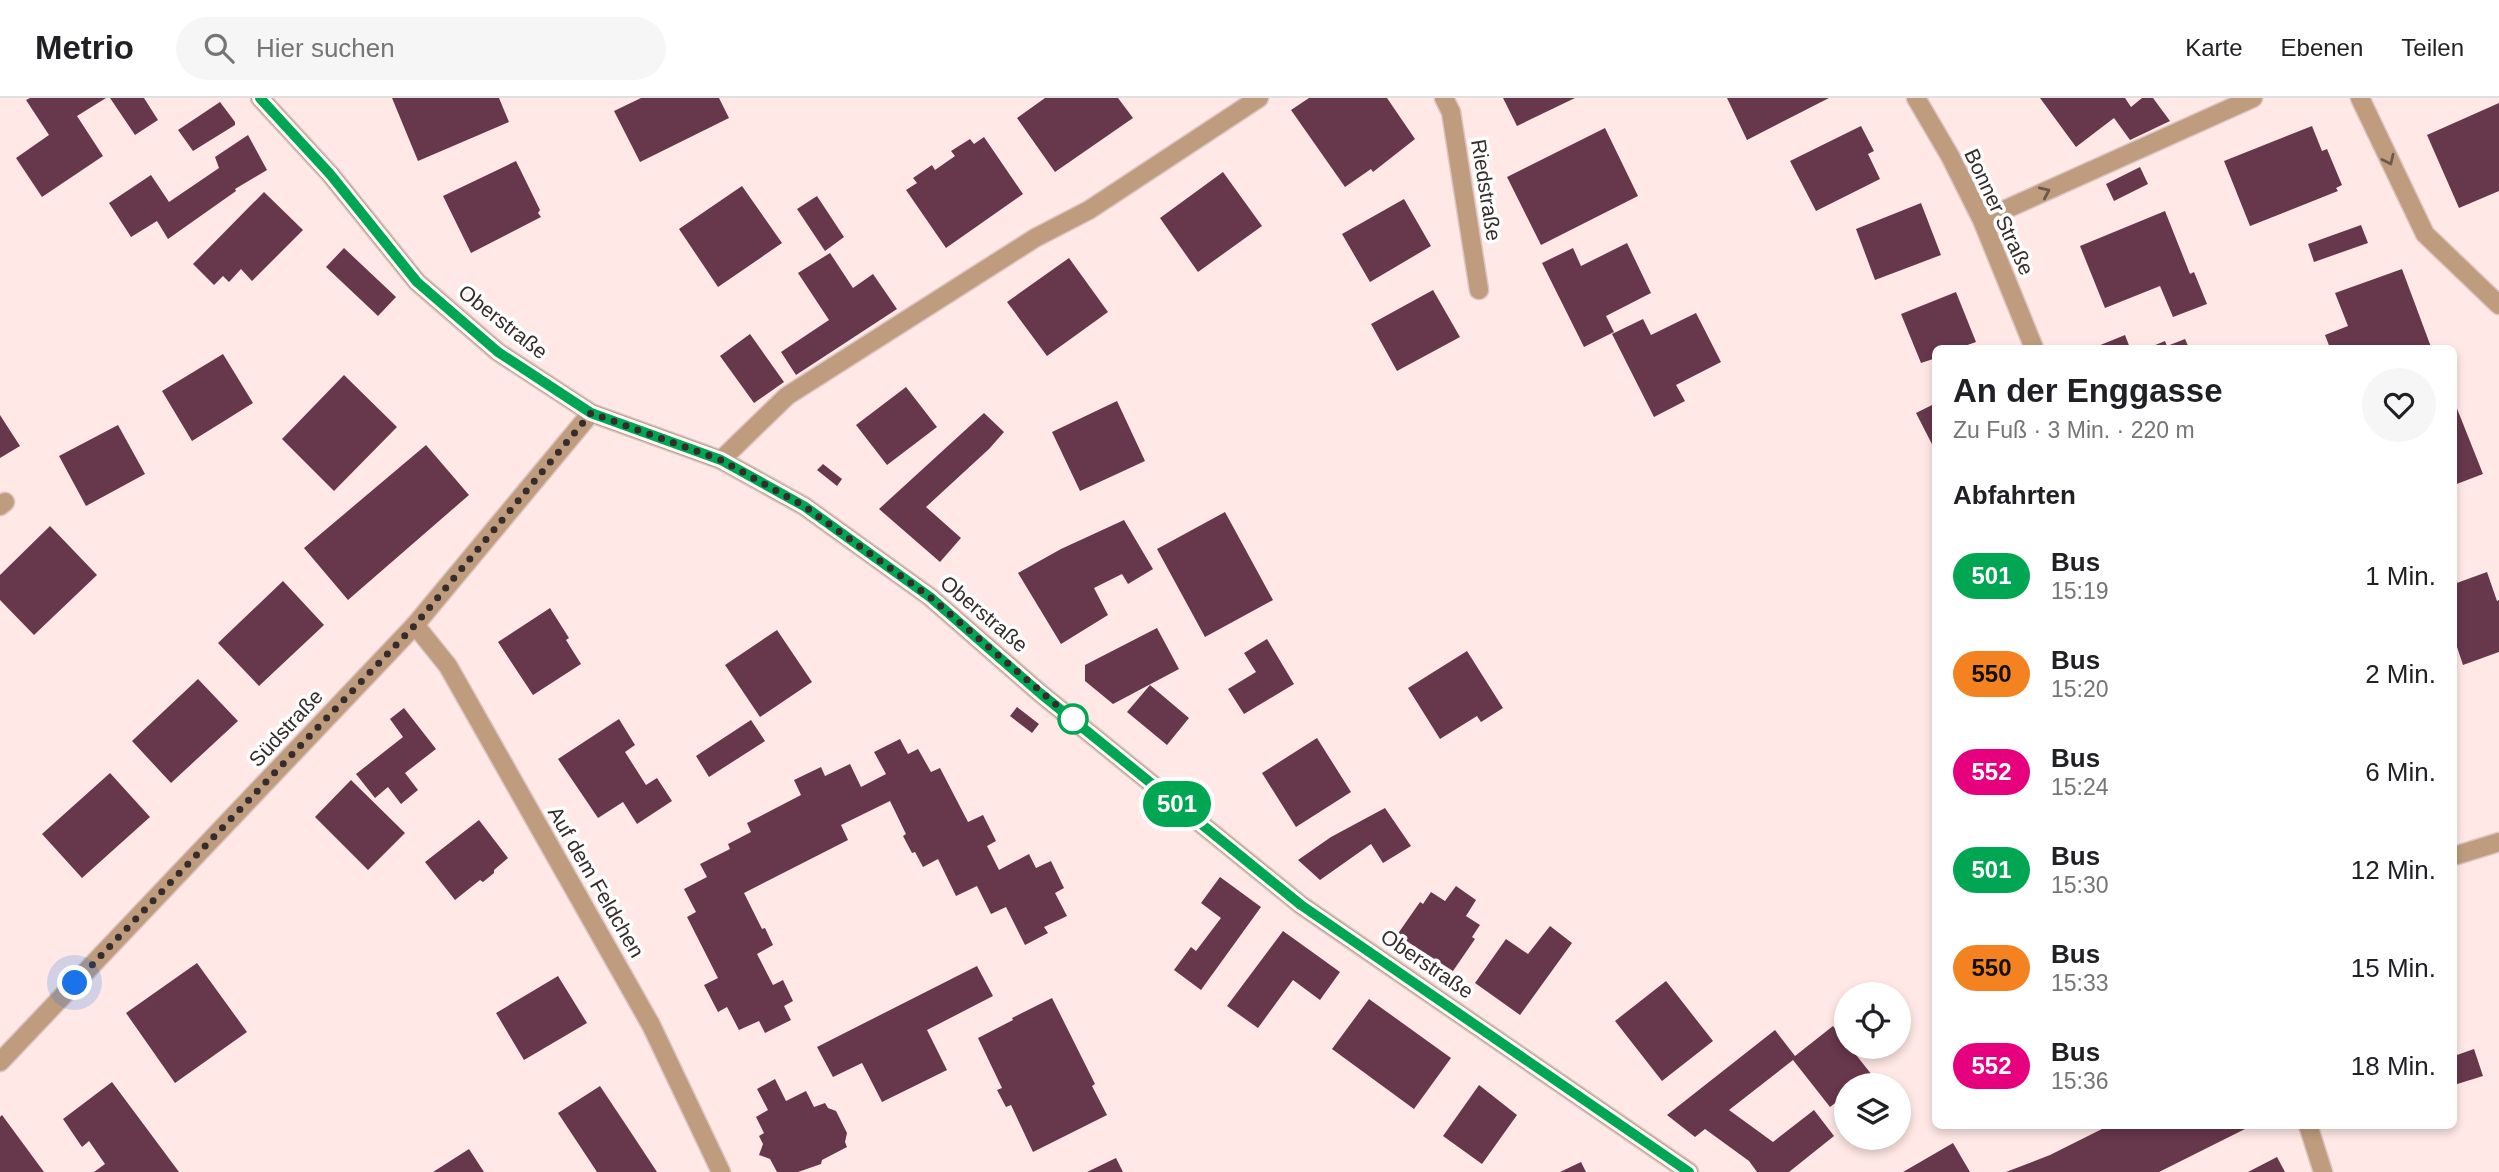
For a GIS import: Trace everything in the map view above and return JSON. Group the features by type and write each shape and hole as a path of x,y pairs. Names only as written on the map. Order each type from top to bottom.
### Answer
{"street":[{"name":"Oberstraße","path":"260,98 330,174 417,282 498,352 591,413 721,460 804,506 930,597 1040,693 1301,905 1689,1172"},
{"path":"721,460 787,396 1035,238 1089,211 1259,98"},
{"name":"Riedstraße","path":"1444,98 1451,112 1479,290"},
{"name":"Bonner Straße","path":"1916,98 1950,156 1982,220 2033,345"},
{"path":"1982,220 2253,98"},
{"path":"2360,98 2425,234 2499,305"},
{"name":"Südstraße","path":"0,1062 415,625 591,413"},
{"name":"Auf dem Feldchen","path":"415,625 448,666 651,1025 721,1172"},
{"path":"2457,855 2499,842"},
{"path":"2309,1129 2323,1172"}],"building":[{"path":"106,98 77,116 103,156 42,197 16,158 49,135 26,100"},
{"path":"110,98 144,98 158,120 135,135"},
{"path":"392,98 499,98 509,122 418,161"},
{"path":"641,98 719,98 729,118 640,162 614,111"},
{"path":"1045,98 1118,98 1133,118 1055,172 1017,118"},
{"path":"1309,98 1387,98 1415,139 1373,172 1371,169 1345,187 1291,110"},
{"path":"1503,98 1575,98 1517,126"},
{"path":"1727,98 1829,98 1747,140"},
{"path":"2040,98 2125,98 2131,107 2142,98 2153,98 2170,121 2130,140 2114,118 2076,147"},
{"path":"220,102 235,125 193,151 178,130"},
{"path":"2499,103 2499,191 2459,208 2427,135"},
{"path":"1861,126 1874,151 1868,154 1880,179 1816,211 1790,161"},
{"path":"2312,126 2322,151 2327,149 2342,185 2336,188 2338,191 2250,226 2224,161"},
{"path":"1605,128 1638,196 1541,245 1507,177"},
{"path":"248,135 267,170 235,189 236,191 168,239 157,221 131,237 109,203 151,175 169,202 219,168 215,157"},
{"path":"984,137 1023,194 946,248 906,190 917,183 913,178 932,165 935,170 955,156 951,151 970,139 974,144"},
{"path":"516,161 541,217 471,253 443,196"},
{"path":"2140,167 2148,184 2114,201 2106,184"},
{"path":"1223,172 1262,226 1198,272 1160,218"},
{"path":"742,186 782,243 718,287 679,229"},
{"path":"264,192 303,230 252,281 241,269 229,282 223,276 214,285 193,264"},
{"path":"817,196 844,237 825,251 797,209"},
{"path":"1404,199 1431,246 1370,282 1342,234"},
{"path":"1921,203 1941,255 1875,280 1856,229"},
{"path":"2165,211 2190,274 2194,272 2207,304 2173,317 2160,286 2105,308 2080,246"},
{"path":"2361,225 2368,243 2314,262 2308,244"},
{"path":"1627,243 1651,293 1606,316 1614,332 1584,347 1542,263 1573,248 1581,266"},
{"path":"344,248 396,297 378,316 326,267"},
{"path":"830,253 853,288 873,274 897,309 796,375 781,352 829,320 798,273"},
{"path":"1069,258 1108,312 1047,356 1007,302"},
{"path":"2402,269 2430,345 2329,345 2325,335 2348,326 2335,293"},
{"path":"1433,290 1460,337 1397,371 1371,324"},
{"path":"1956,292 1976,342 1968,345 1932,345 1932,359 1921,363 1901,314"},
{"path":"1696,313 1721,362 1676,385 1685,401 1654,417 1612,334 1643,319 1651,335"},
{"path":"750,334 784,382 754,403 720,356"},
{"path":"2125,335 2129,345 2100,345"},
{"path":"2185,339 2188,345 2170,345"},
{"path":"223,354 253,403 192,441 162,391"},
{"path":"344,375 397,427 334,491 282,439"},
{"path":"906,387 937,427 887,465 856,425"},
{"path":"1117,401 1145,461 1080,491 1052,432"},
{"path":"1932,405 1932,444 1916,413"},
{"path":"2457,409 2483,474 2457,484"},
{"path":"984,413 1004,432 926,507 961,538 940,562 879,509"},
{"path":"0,415 20,446 0,458"},
{"path":"118,425 145,474 86,506 59,456"},
{"path":"426,445 469,495 348,600 304,548"},
{"path":"823,464 842,479 837,486 817,470"},
{"path":"1225,512 1273,600 1205,637 1157,549"},
{"path":"1124,520 1153,569 1128,584 1122,574 1094,588 1108,615 1061,644 1018,573 1061,549"},
{"path":"50,526 97,575 34,635 0,600 0,575"},
{"path":"2487,572 2497,601 2499,600 2499,652 2463,665 2457,647 2457,583"},
{"path":"283,581 324,625 259,686 218,643"},
{"path":"550,608 581,664 533,695 498,642"},
{"path":"1157,628 1179,669 1113,704 1085,681 1085,665"},
{"path":"777,630 812,682 760,717 725,665"},
{"path":"1267,639 1294,684 1244,714 1228,689 1256,672 1244,653"},
{"path":"1467,651 1503,708 1481,722 1477,716 1440,739 1408,688"},
{"path":"198,679 238,721 171,783 132,741"},
{"path":"1150,685 1189,718 1167,745 1127,712"},
{"path":"1017,707 1039,724 1032,733 1010,716"},
{"path":"404,708 436,749 405,773 418,790 401,804 388,787 375,798 356,774 403,737 390,719"},
{"path":"619,719 635,745 625,752 646,785 657,778 672,801 637,824 623,802 598,818 558,759"},
{"path":"751,720 765,741 709,777 696,756"},
{"path":"1317,738 1351,792 1296,827 1262,773"},
{"path":"900,739 908,754 918,749 931,772 940,768 968,822 983,815 996,841 987,846 999,870 1029,854 1036,868 1051,861 1064,888 1055,893 1067,916 1044,927 1048,933 1025,945 1006,907 991,914 977,886 956,896 938,859 923,867 903,836 906,834 890,801 841,825 848,840 744,893 773,945 757,954 773,985 783,980 793,1001 784,1006 791,1020 765,1033 759,1021 739,1030 727,1007 718,1012 704,985 718,978 687,917 696,912 684,889 707,877 700,864 730,849 728,844 751,832 747,823 801,795 794,780 821,767 825,776 850,764 861,787 886,774 874,752"},
{"path":"110,773 150,817 82,878 42,834"},
{"path":"351,780 405,833 368,870 315,817"},
{"path":"1385,808 1411,846 1383,863 1371,844 1320,880 1298,860 1331,837"},
{"path":"479,820 508,858 483,882 480,880 455,900 425,862"},
{"path":"1220,877 1261,907 1201,990 1174,970 1191,947 1196,951 1221,918 1201,903"},
{"path":"1456,886 1476,900 1466,916 1480,925 1472,937 1475,939 1453,971 1397,935 1420,902 1423,904 1431,892 1445,901"},
{"path":"1550,926 1572,943 1520,1015 1475,983 1506,939 1528,954"},
{"path":"1283,931 1340,972 1320,1000 1293,980 1258,1028 1227,1006"},
{"path":"197,963 247,1032 175,1083 126,1013"},
{"path":"977,966 993,996 927,1030 947,1070 882,1102 862,1063 833,1077 817,1047"},
{"path":"558,976 587,1023 524,1060 496,1013"},
{"path":"1666,981 1713,1041 1662,1081 1615,1021"},
{"path":"1052,998 1095,1084 1092,1086 1107,1115 1033,1152 1011,1105 1006,1107 997,1090 1002,1088 978,1038"},
{"path":"1369,999 1451,1058 1414,1109 1332,1049"},
{"path":"1833,1026 1834,1059 1859,1059 1870,1073 1834,1073 1834,1104 1830,1107 1793,1060 1729,1110 1773,1142 1814,1110 1834,1136 1789,1172 1757,1172 1749,1161 1705,1129 1695,1137 1667,1115 1775,1030 1795,1056"},
{"path":"2474,1049 2483,1076 2457,1084 2457,1055"},
{"path":"775,1079 786,1101 806,1091 814,1107 825,1103 828,1108 836,1111 847,1133 847,1147 822,1160 821,1164 798,1172 777,1172 770,1159 759,1155 763,1144 759,1136 764,1133 756,1117 768,1110 757,1089"},
{"path":"112,1082 179,1172 94,1172 105,1164 89,1141 82,1147 63,1119"},
{"path":"1479,1085 1517,1115 1482,1164 1443,1136"},
{"path":"600,1086 657,1172 597,1172 558,1113"},
{"path":"2,1115 44,1172 0,1172"},
{"path":"2102,1129 2245,1129 2159,1172 2006,1172 2050,1155"},
{"path":"1953,1143 1970,1172 1903,1172"},
{"path":"469,1149 484,1172 433,1172"},
{"path":"2277,1157 2285,1172 2248,1172"},
{"path":"1116,1158 1123,1172 1087,1172"},
{"path":"1581,1162 1586,1172 1560,1172"}],"bus line":[{"name":"501","path":"260,98 330,174 417,282 498,352 591,413 721,460 804,506 930,597 1040,693 1301,905 1689,1172"}],"route":[{"path":"75,983 415,625 591,413 721,460 804,506 930,597 1080,725 1073,719"}]}
